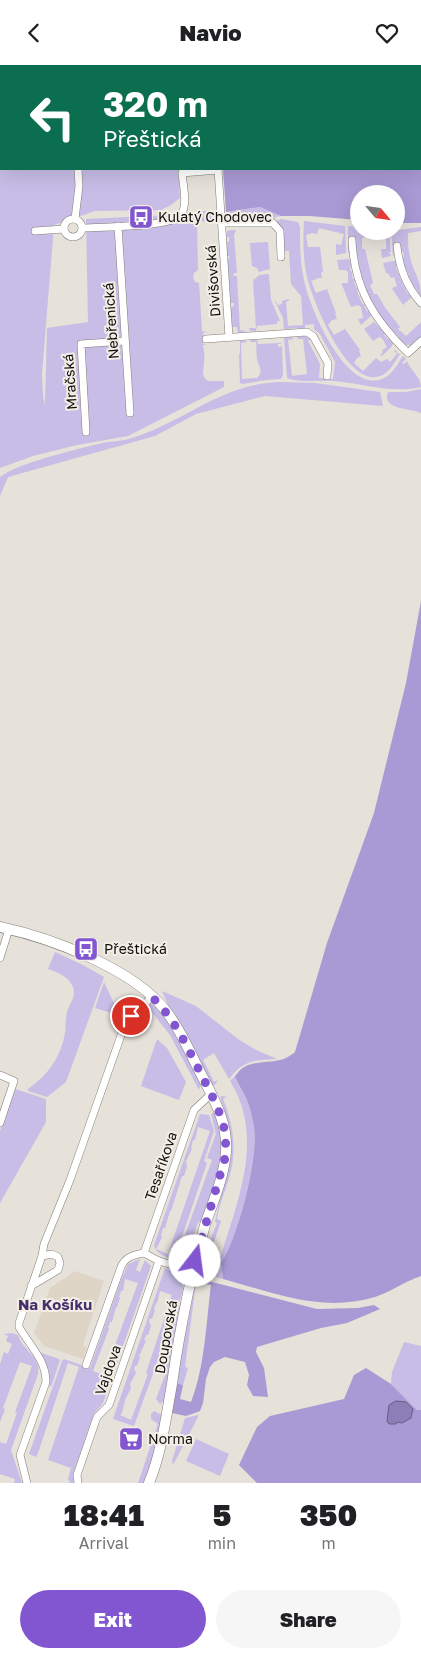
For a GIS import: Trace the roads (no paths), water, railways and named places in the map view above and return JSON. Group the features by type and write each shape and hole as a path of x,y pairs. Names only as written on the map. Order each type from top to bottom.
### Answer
{"street":[{"path":"75,219 79,186 78,170"},
{"path":"82,229 162,223 178,218 182,215 184,205 182,173 209,170"},
{"name":"Divišovská","path":"218,170 229,337"},
{"path":"75,219 81,223 82,229 79,235 72,237 64,229 68,221 75,219"},
{"path":"222,223 273,223 280,231 281,257"},
{"name":"Nebřenická","path":"118,226 130,413"},
{"path":"34,231 64,229"},
{"path":"352,240 354,267 364,295 384,328 408,353 421,341"},
{"path":"397,246 405,280 421,303"},
{"path":"206,339 311,333 328,363 327,376"},
{"name":"Mračská","path":"86,432 80,344 125,341"},
{"path":"0,957 4,928"},
{"name":"Doupovská","path":"4,928 75,951 142,988 165,1010 176,1025 221,1116 224,1129 225,1158 193,1271 179,1339 164,1432 149,1483"},
{"path":"27,1483 20,1455 46,1383 46,1371 19,1327 20,1319 42,1256 42,1251 124,1027 131,1016 152,997"},
{"path":"0,1075 14,1081 0,1123"},
{"name":"Tesaříkova","path":"144,1253 194,1110 211,1094"},
{"path":"86,1365 122,1264 128,1257 144,1253 159,1261 193,1271"},
{"path":"31,1286 54,1273 59,1267 60,1261 56,1256 50,1254 42,1256"},
{"name":"Vajdova","path":"78,1483 77,1475 97,1417 109,1405 159,1261"}],"place":[{"name":"Kulatý Chodovec","path":"141,217"},
{"name":"Přeštická","path":"86,949"},
{"name":"Norma","path":"131,1439"}],"district":[{"name":"Na Košíku","path":"55,1305"}]}
